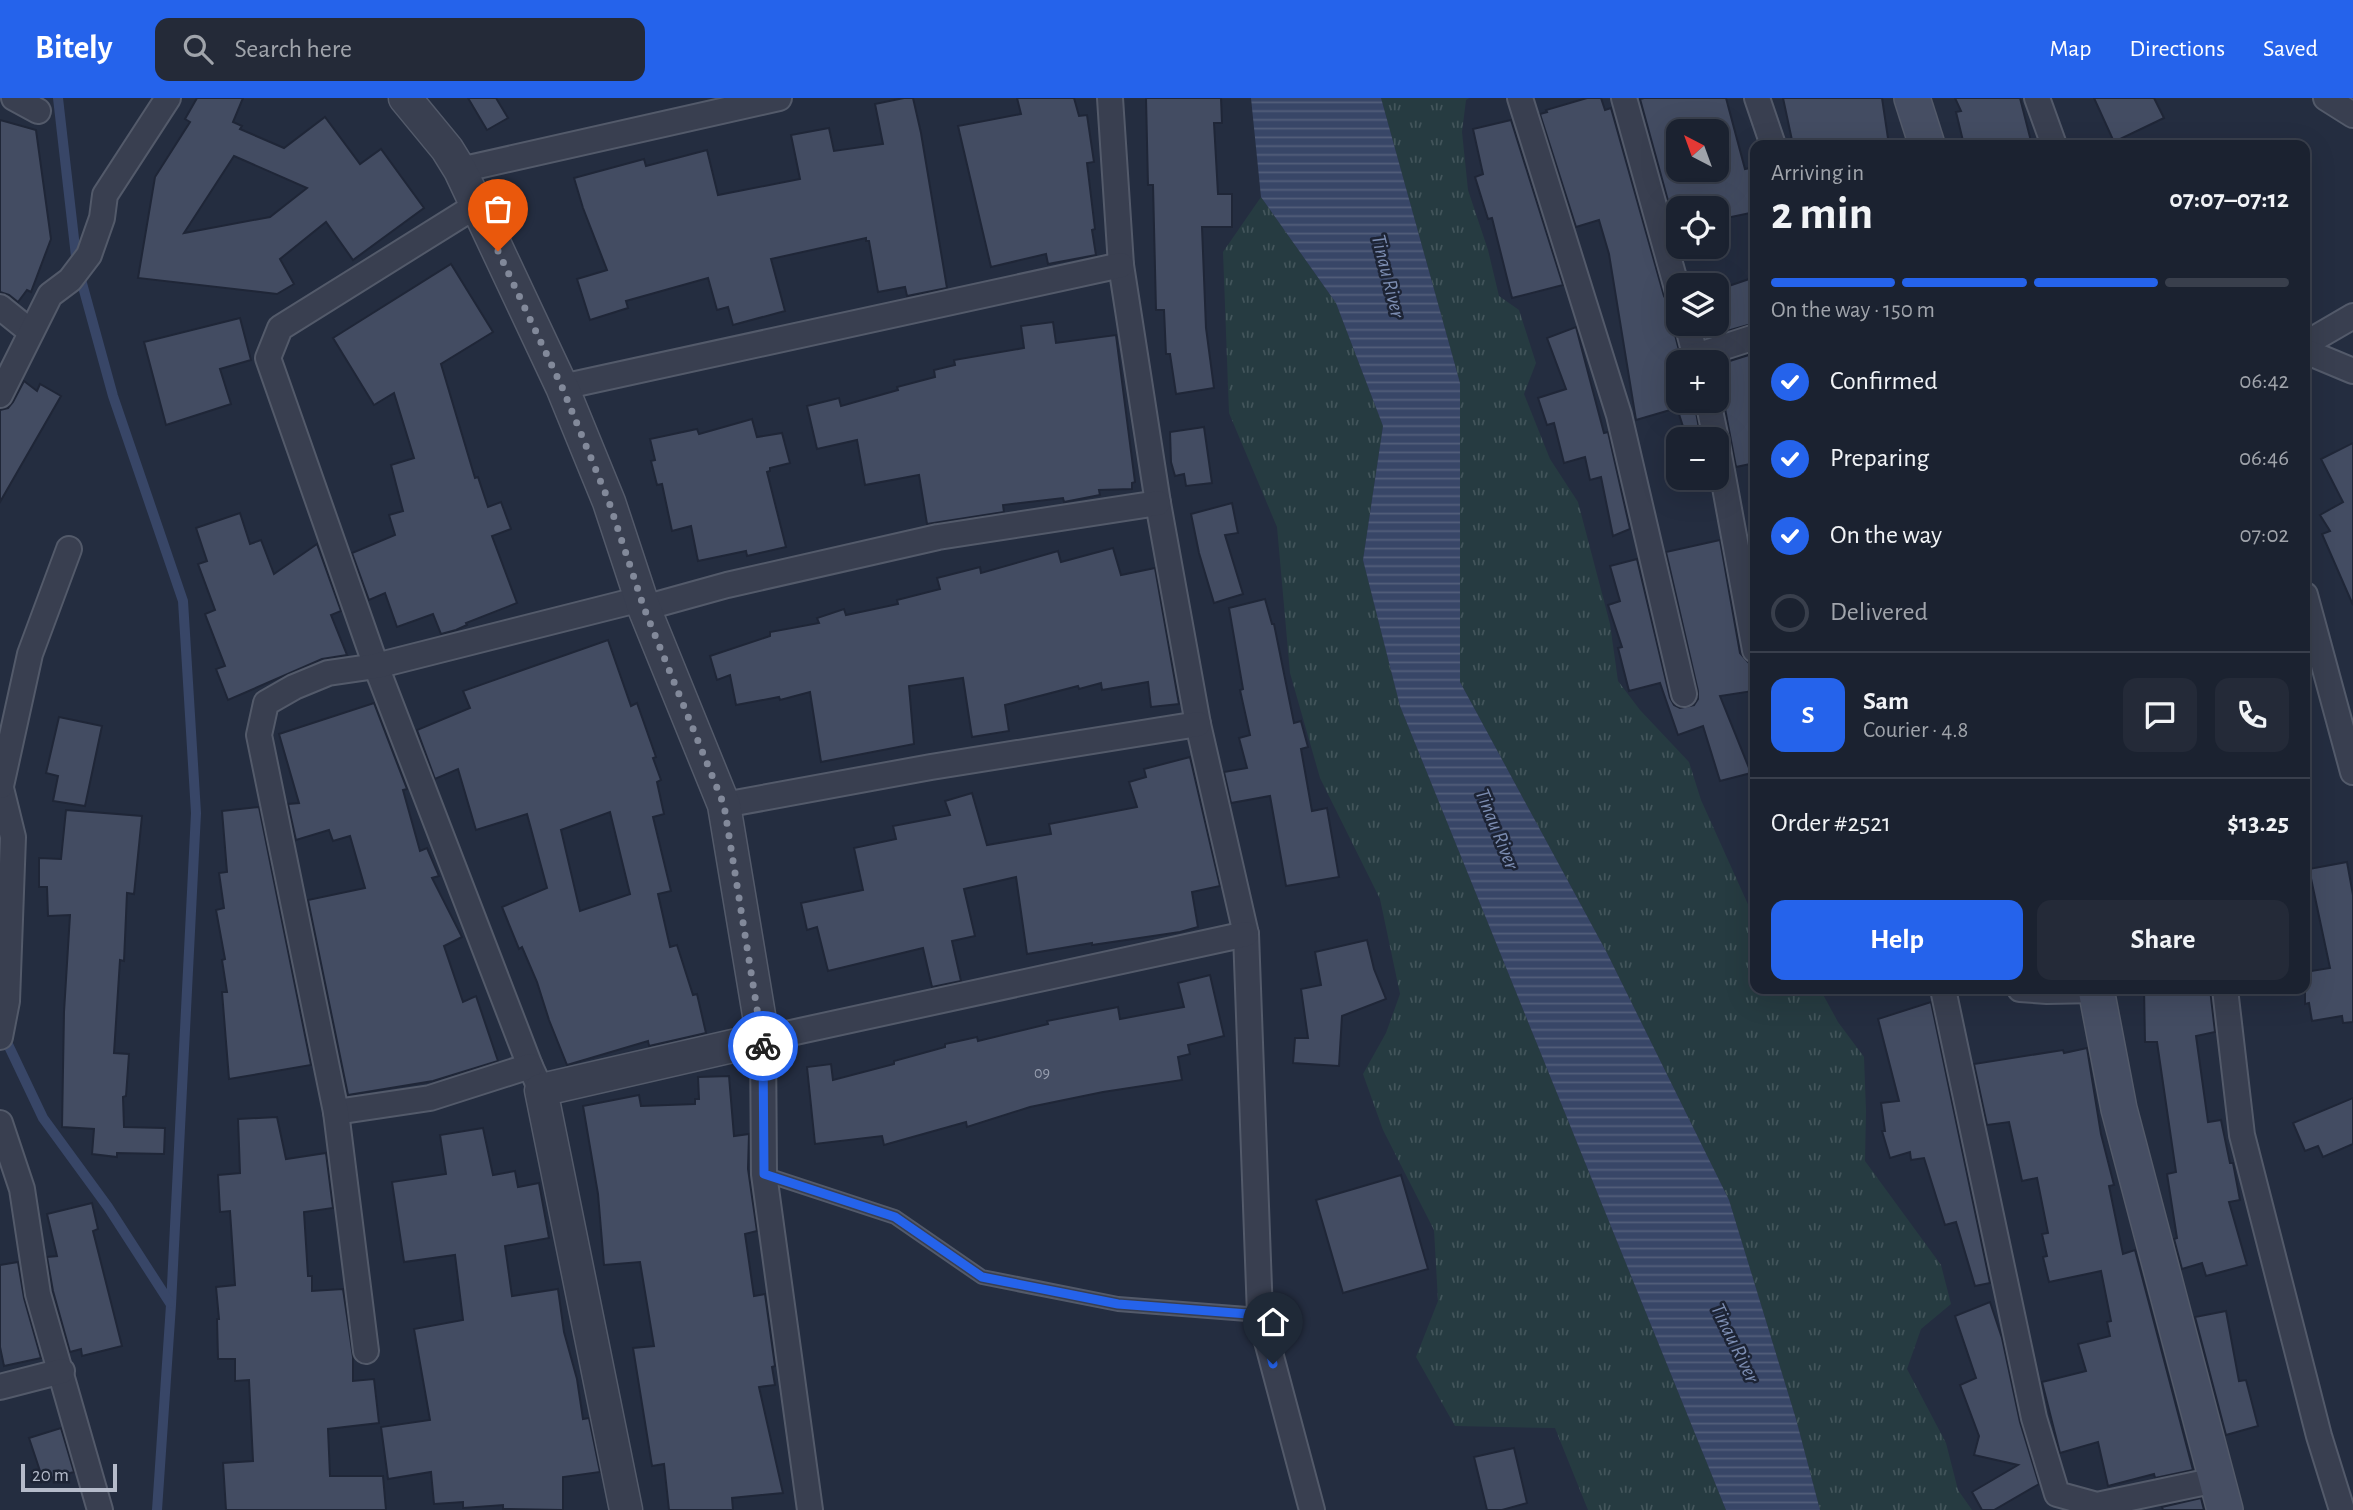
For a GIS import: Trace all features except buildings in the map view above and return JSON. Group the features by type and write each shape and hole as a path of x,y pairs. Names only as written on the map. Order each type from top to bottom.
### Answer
{"main road":[{"path":"1912,98 1925,140"},
{"path":"2097,994 2119,1109 2220,1495"}],"street":[{"path":"14,98 38,111"},
{"path":"0,395 50,295 70,280 89,255 102,218 106,195 168,98"},
{"path":"405,98 447,149 460,170 562,387 609,502 642,604 724,805 763,1039 764,1174 810,1510"},
{"path":"460,170 779,98"},
{"path":"1110,98 1121,265 1158,503 1198,724 1246,933 1261,1315 1312,1510"},
{"path":"1520,98 1619,415 1684,694"},
{"path":"1624,98 1673,273"},
{"path":"1756,98 1771,140"},
{"path":"2037,98 2052,140"},
{"path":"2326,98 2353,115"},
{"path":"477,205 280,328 268,358 376,666 536,1078 626,1510"},
{"path":"562,387 1121,265"},
{"path":"0,307 31,332"},
{"path":"2310,341 2353,316"},
{"path":"1721,350 1750,339"},
{"path":"2310,353 2353,370"},
{"path":"1725,490 1750,623"},
{"path":"366,1351 336,1112 259,734 266,703 294,687 328,673 376,666 938,537 1158,503"},
{"path":"0,1037 7,1001 13,837 1,785 30,654 69,549"},
{"path":"2310,613 2353,772"},
{"path":"724,805 944,765 1198,724"},
{"path":"336,1112 763,1039 1246,933"},
{"path":"1944,994 2034,1418 2057,1494 2097,1505 2220,1495"},
{"path":"2226,994 2242,1136 2319,1436 2342,1510"},
{"path":"0,1123 22,1189 38,1294 100,1510"},
{"path":"0,1387 62,1371"}],"lane":[{"path":"764,1174 895,1217 982,1277 1118,1304 1261,1315"}],"green space":[{"path":"1381,98 1469,98 1466,100 1462,132 1468,190 1488,250 1499,296 1519,310 1536,363 1524,394 1550,459 1578,502 1610,624 1618,681 1640,710 1689,762 1701,800 1750,909 1750,994 1823,994 1838,1022 1864,1057 1865,1161 1941,1265 1951,1304 1921,1329 1907,1369 1946,1443 1958,1490 1972,1510 1820,1510 1796,1419 1729,1200 1607,953 1460,682 1460,383"},
{"path":"1261,197 1336,303 1383,426 1363,560 1400,706 1726,1510 1588,1510 1555,1428 1455,1426 1416,1357 1438,1301 1434,1230 1383,1130 1363,1074 1386,1033 1400,994 1380,899 1320,778 1290,673 1277,527 1229,413 1223,252"}],"water":[{"name":"Tinau River","path":"1251,98 1381,98 1460,383 1460,682 1607,953 1729,1200 1796,1419 1820,1510 1726,1510 1400,706 1363,560 1383,426 1336,303 1261,197"}],"waterway":[{"path":"58,98 77,265 113,396 183,601 196,813 171,1305 157,1510"},
{"path":"3,1034 43,1118 108,1207 170,1303"}],"way so far":[{"path":"498,251 562,387 609,502 644,608 724,805 763,1046"}],"route":[{"path":"763,1046 764,1174 895,1217 982,1277 1118,1304 1261,1315 1273,1364"}]}
